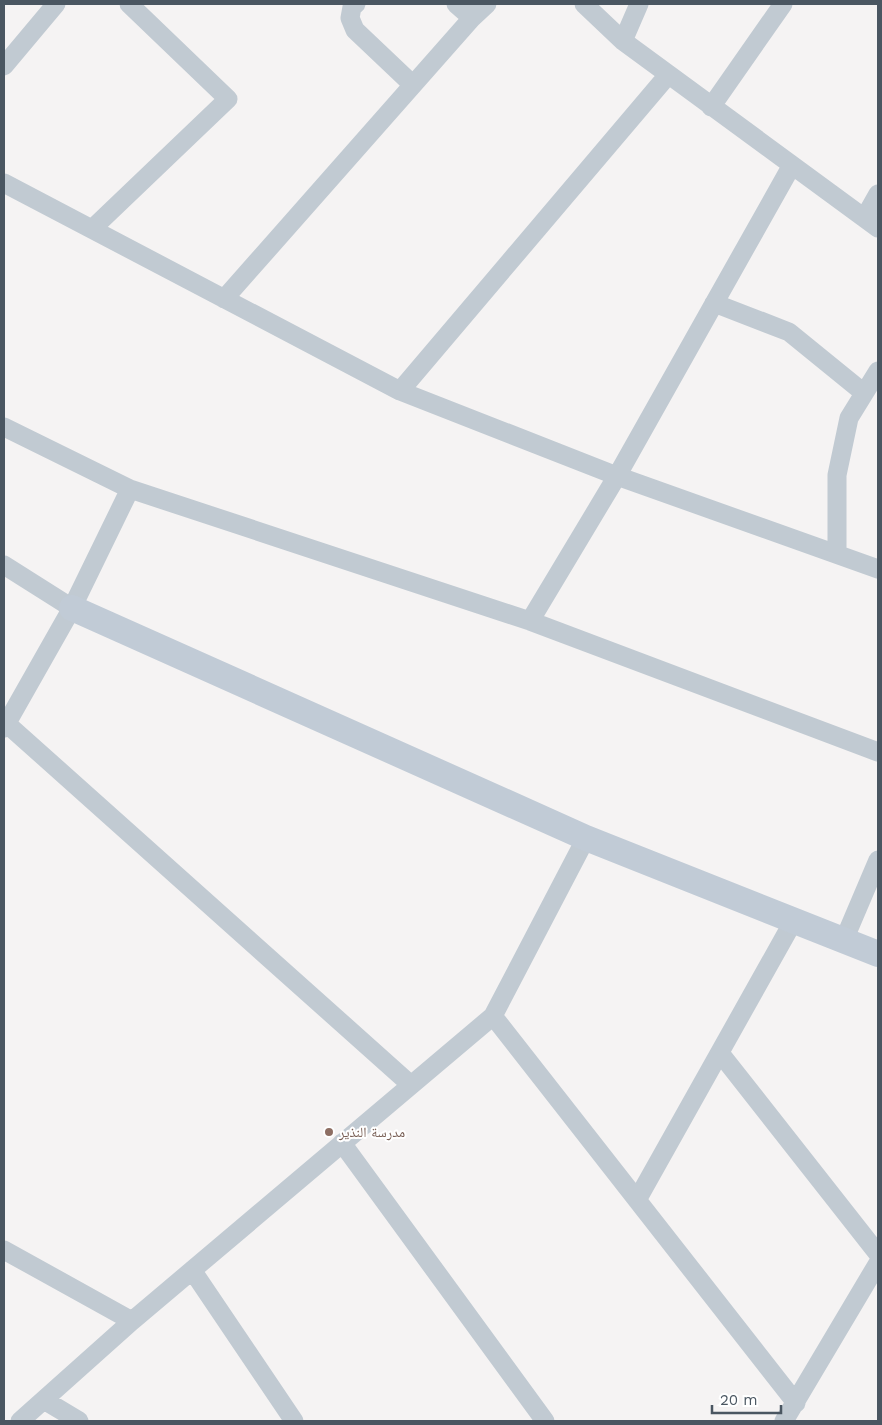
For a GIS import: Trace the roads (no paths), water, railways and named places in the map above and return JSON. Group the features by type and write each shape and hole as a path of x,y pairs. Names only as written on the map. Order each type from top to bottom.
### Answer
{"street":[{"path":"4,66 56,4"},
{"path":"92,229 228,99 129,4"},
{"path":"356,4 352,7 350,18 355,30 413,85"},
{"path":"456,4 472,18"},
{"path":"224,299 472,18 487,4"},
{"path":"584,4 622,41 668,76 871,222 878,194"},
{"path":"622,41 639,4"},
{"path":"711,107 783,4"},
{"path":"400,391 668,76"},
{"path":"530,621 616,476 792,165"},
{"path":"4,183 400,391 616,476 878,569"},
{"path":"714,303 790,332 864,393"},
{"path":"837,554 837,475 849,418 878,371"},
{"path":"4,427 130,489 530,621 878,752"},
{"path":"130,489 72,608 5,726 411,1085"},
{"path":"4,565 72,608 586,838 878,954"},
{"path":"20,1421 132,1321 493,1016 586,838"},
{"path":"844,940 878,860"},
{"path":"637,1200 794,920"},
{"path":"493,1016 796,1403"},
{"path":"720,1053 878,1254"},
{"path":"342,1143 545,1421"},
{"path":"4,1250 132,1321"},
{"path":"784,1421 878,1263"},
{"path":"192,1270 294,1421"},
{"path":"44,1400 79,1421"}],"place":[{"name":"مدرسة النذير","path":"329,1132"}]}
